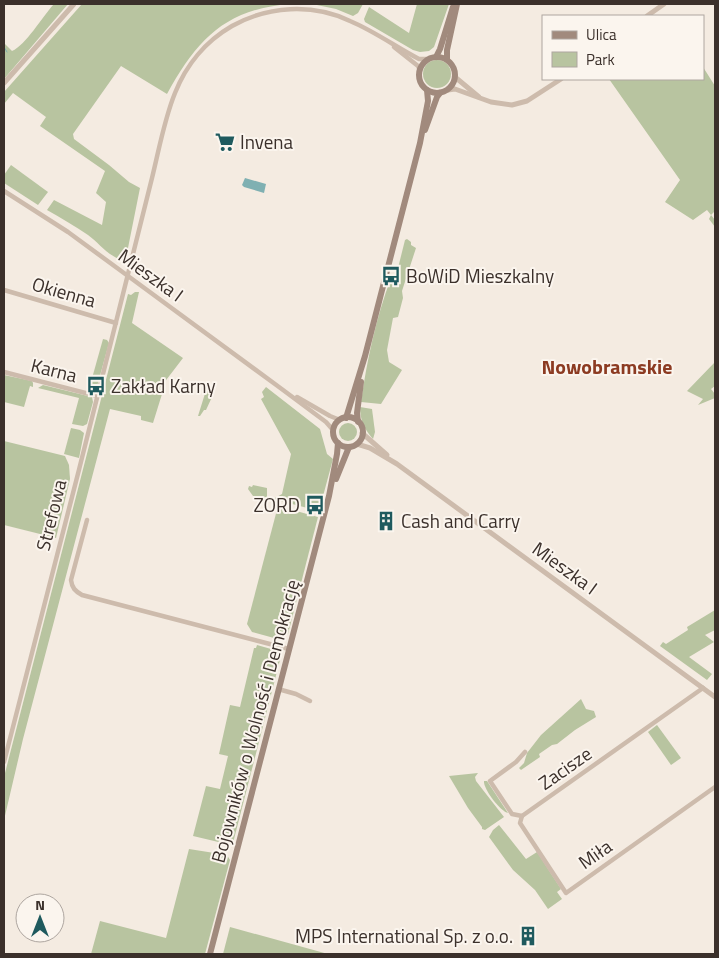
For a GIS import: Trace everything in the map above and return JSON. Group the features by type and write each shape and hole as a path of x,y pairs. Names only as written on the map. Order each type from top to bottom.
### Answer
{"main road":[{"path":"436,57 456,4"},
{"path":"427,90 440,93 448,90 456,77 455,69 447,59 447,50 456,4"},
{"path":"365,356 358,405 358,422 362,433 357,444 349,447 338,443 333,430 343,419 365,356 420,143 428,101 427,90 420,81 420,71 422,64 427,59 436,57 447,59"},
{"path":"420,143 437,96 440,93"},
{"path":"343,419 358,422"},
{"name":"Bojowników o Wolność i Demokrację","path":"210,954 329,496 338,443"},
{"name":"Bojowników o Wolność i Demokrację","path":"329,496 349,447"}],"street":[{"path":"4,83 74,4"},
{"path":"648,15 664,4"},
{"name":"Strefowa","path":"4,762 172,103 181,80 189,66 208,44 230,27 252,17 278,10 310,9 333,14 356,24 393,46"},
{"path":"393,46 419,59 427,59"},
{"path":"393,46 418,66 420,71"},
{"path":"456,77 480,98"},
{"path":"448,90 455,89 499,104 518,104 537,96 560,80"},
{"name":"Mieszka I","path":"4,191 68,232 326,422 333,430"},
{"name":"Okienna","path":"4,290 116,323"},
{"name":"Karna","path":"4,372 97,396"},
{"name":"Mieszka I","path":"279,387 330,416 343,419"},
{"name":"Mieszka I","path":"362,433 397,464 715,697"},
{"name":"Mieszka I","path":"357,444 370,448 397,464"},
{"path":"87,520 72,580 73,589 76,592 289,649"},
{"name":"Zacisze","path":"525,752 516,762 490,781 512,814 522,816 703,688"},
{"path":"278,689 296,694 310,701"},
{"name":"Miła","path":"522,816 520,823 566,893 715,787"}],"green space":[{"path":"54,4 68,4 4,79 4,43 12,51 17,48"},
{"path":"82,4 290,4 267,7 230,20 202,43 178,75 167,94 121,66 73,134 74,139 129,182 140,188 126,258 122,260 108,252 83,232 47,210 54,200 102,225 106,202 96,193 105,171 40,126 46,117 13,93 4,104 4,92"},
{"path":"312,4 363,4 358,13 353,16 336,9"},
{"path":"417,4 449,4 434,47 429,51 420,52 413,50 365,22 364,19 369,7 409,33"},
{"path":"437,60 447,64 451,74 447,84 437,88 427,84 423,74 427,64"},
{"path":"704,69 715,86 715,211 711,215 707,210 693,220 665,202 680,180 610,80 704,80"},
{"path":"11,165 48,192 38,205 4,183 4,175"},
{"path":"711,215 715,220 715,227 709,219"},
{"path":"407,239 416,248 402,291 403,298 398,317 393,318 387,350 389,362 402,370 381,404 361,402 376,324 391,278 395,280 405,240"},
{"path":"139,292 132,323 183,358 160,388 162,394 153,423 141,420 141,416 110,409 23,739 4,820 4,777 128,294 131,295"},
{"path":"103,339 109,343 95,393 91,393 89,389"},
{"path":"715,362 715,386 711,389 715,394 715,398 698,405 703,399 687,391"},
{"path":"4,375 32,381 33,387 30,386 24,407 4,402"},
{"path":"208,384 212,397 206,410 198,416"},
{"path":"43,385 92,397 93,402 87,424 83,426 72,424 79,398 38,388"},
{"path":"266,387 320,429 327,454 333,459 319,511 273,499 282,494 291,454 261,399 264,397 262,392"},
{"path":"360,407 372,409 375,432 373,439 363,424"},
{"path":"344,423 352,423 357,428 355,439 344,441 339,436 339,428"},
{"path":"71,428 84,433 79,458 64,454"},
{"path":"4,441 65,456 69,465 70,479 56,538 4,525"},
{"path":"253,485 267,488 267,498 253,496 248,489 249,486 252,487"},
{"path":"278,506 318,517 288,634 274,638 252,632 247,624"},
{"path":"715,610 715,630 705,635 714,642 689,657 712,674 707,680 660,646 663,642 666,644 688,630 687,627"},
{"path":"257,645 278,651 281,656 231,845 193,836 206,786 220,789 228,756 219,754 230,705 240,707 254,648"},
{"path":"581,699 586,709 594,711 596,717 539,754 540,757 521,770 519,768 524,763 527,753 541,735"},
{"path":"657,725 681,758 671,765 648,732"},
{"path":"478,773 475,777 476,781 504,817 485,830 482,829 468,808 449,776"},
{"path":"484,781 487,781 508,813 501,809 493,800 484,785"},
{"path":"499,825 526,859 537,852 561,889 557,892 562,899 548,909 535,890 513,870 489,837"},
{"path":"189,849 227,855 230,860 205,954 91,954 100,921 166,938"},
{"path":"230,927 328,954 223,954"}],"water":[{"path":"245,178 266,184 264,193 244,187 242,185"}],"waterway":[{"path":"4,47 7,52"}],"place":[{"name":"Invena","path":"225,142"},
{"name":"BoWiD Mieszkalny","path":"391,276"},
{"name":"Zakład Karny","path":"96,386"},
{"name":"ZORD","path":"315,505"},
{"name":"Cash and Carry","path":"386,521"},
{"name":"MPS International Sp. z o.o.","path":"528,936"}],"district":[{"name":"Nowobramskie","path":"607,367"}]}
